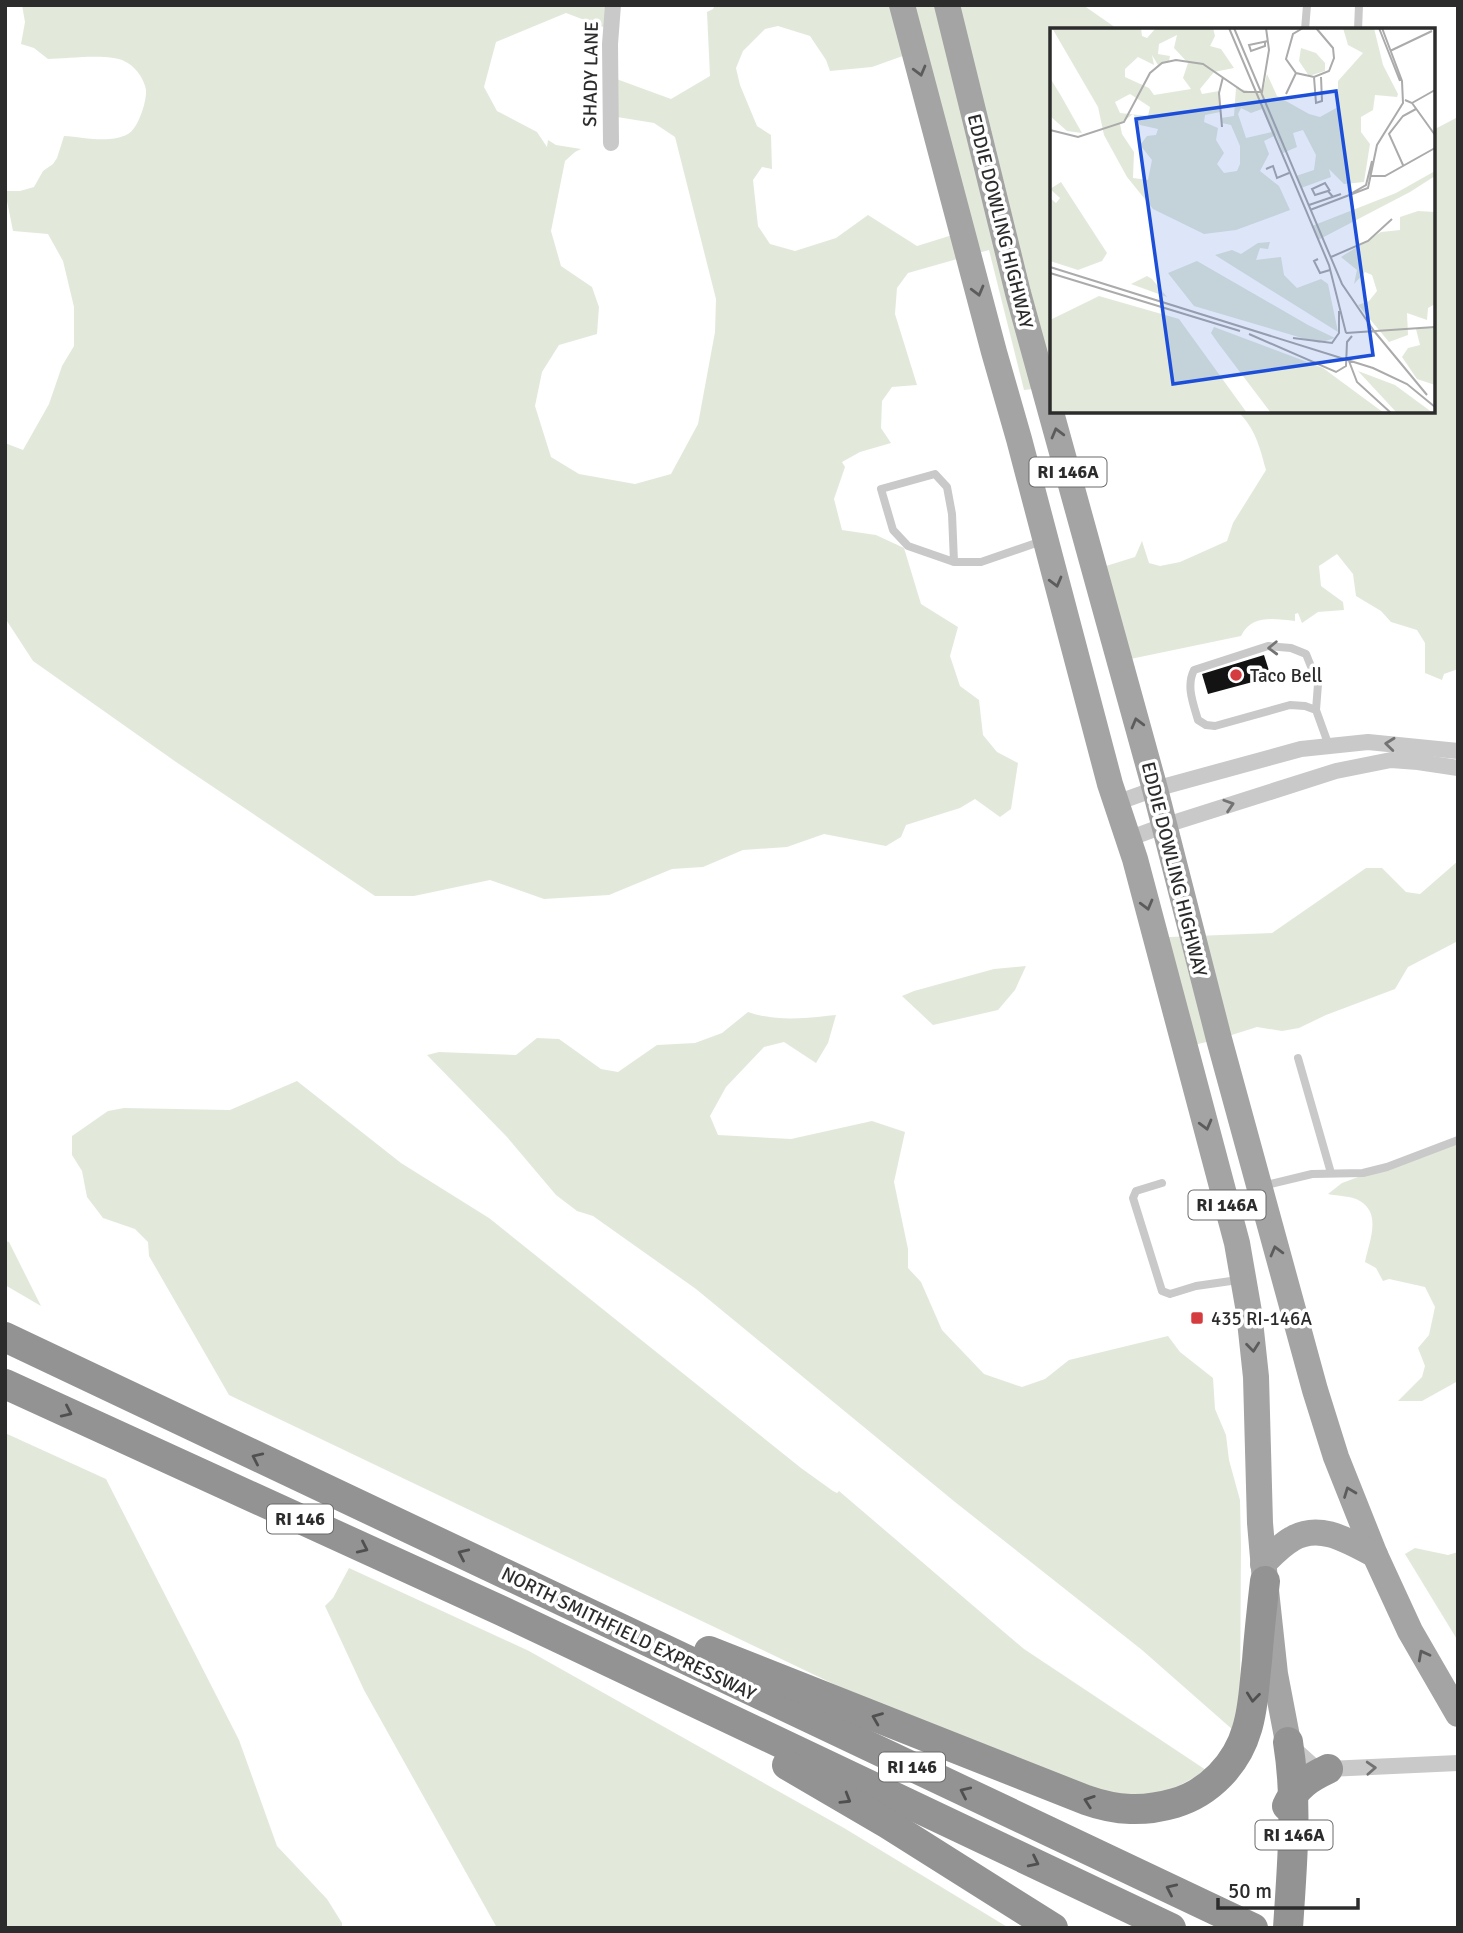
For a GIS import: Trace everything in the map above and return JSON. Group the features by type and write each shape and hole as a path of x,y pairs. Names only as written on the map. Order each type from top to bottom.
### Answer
{"highway":[{"name":"NORTH SMITHFIELD EXPRESSWAY","path":"5,1337 1243,1923"},
{"name":"NORTH SMITHFIELD EXPRESSWAY","path":"5,1384 595,1655 1171,1928"},
{"path":"592,1615 706,1650 1086,1800 1113,1809 1142,1810 1181,1801 1203,1789 1222,1773 1239,1749 1247,1731 1252,1707 1264,1572"},
{"path":"595,1655 647,1688 888,1824 1053,1928"},
{"name":"RI 146A","path":"1287,1742 1294,1793 1288,1928"},
{"path":"1274,1928 1281,1829 1285,1810 1294,1793 1308,1779 1328,1769"}],"main road":[{"name":"EDDIE DOWLING HIGHWAY","path":"902,5 1116,803 1229,1210 1244,1280 1256,1377 1264,1572"},
{"name":"EDDIE DOWLING HIGHWAY","path":"947,5 1018,293 1050,409"},
{"name":"EDDIE DOWLING HIGHWAY","path":"1051,413 1155,789 1299,1337 1323,1417 1375,1555 1410,1631 1458,1714"},
{"path":"1264,1572 1284,1544 1302,1534 1329,1534 1375,1555"},
{"name":"RI 146A","path":"1264,1572 1275,1674 1287,1742"}],"street":[{"name":"SHADY LANE","path":"611,143 610,44 613,5"},
{"path":"1116,803 1155,789 1301,748 1368,742 1458,751"},
{"path":"1329,746 1336,771"},
{"path":"1128,839 1336,771 1391,760 1458,768"},
{"path":"1287,1742 1312,1765 1328,1769 1458,1763"}],"lane":[{"path":"1305,28 1307,5"},
{"path":"1358,28 1359,5"},
{"path":"954,562 953,514 947,487 935,474 881,489 893,530 908,546 954,562 981,562 1045,539"},
{"path":"1316,710 1290,705 1215,726 1206,725 1198,720 1189,678 1194,670 1268,646 1291,648 1306,654 1318,684 1316,710 1329,746"},
{"path":"1298,1058 1331,1173"},
{"path":"1259,1187 1312,1174 1363,1172 1387,1167 1458,1140"},
{"path":"1162,1183 1136,1191 1133,1198 1162,1291 1170,1294 1196,1286 1244,1280"}],"shaded area":[{"path":"22,5 613,5 611,30 566,13 496,42 484,87 497,111 537,132 547,147 548,140 556,145 581,149 565,161 551,231 561,266 592,287 599,307 597,334 559,345 542,372 535,406 551,457 579,474 635,484 671,474 698,424 715,332 716,299 675,137 654,123 611,116 611,77 671,99 710,76 707,12 715,5 1083,5 1116,28 1050,28 1050,385 1024,390 989,250 908,273 897,288 895,314 917,385 892,387 882,401 881,428 891,443 860,452 842,462 845,467 834,499 842,530 876,535 904,548 921,604 958,627 950,656 960,686 979,700 983,735 997,752 1018,763 1011,809 1000,817 975,799 960,808 906,825 901,837 886,846 824,834 787,847 743,850 703,867 672,869 609,895 544,899 490,880 414,896 375,896 176,762 33,661 5,618 5,443 23,450 49,404 62,366 74,346 74,307 63,261 48,234 13,231 5,191 34,187 43,171 57,158 64,136 113,139 128,134 141,114 146,90 138,72 124,61 98,57 48,59 34,48 21,44 25,22","holes":["778,26 810,36 830,71 872,67 914,52 962,232 917,246 868,215 836,238 795,251 770,244 758,226 753,180 762,167 772,169 771,135 757,126 736,68 743,51 765,29"]},
{"path":"1458,117 1458,669 1444,674 1442,680 1425,673 1425,643 1417,630 1391,622 1381,611 1356,596 1353,574 1337,554 1319,566 1321,586 1343,602 1344,610 1318,612 1302,623 1298,613 1295,614 1295,621 1257,621 1241,636 1116,662 1093,570 1135,557 1142,541 1149,563 1160,566 1180,562 1227,541 1233,523 1266,470 1253,431 1239,413 1435,413 1435,129"},
{"path":"1458,861 1458,941 1408,967 1395,989 1299,1028 1282,1031 1257,1027 1181,1048 1153,940 1272,933 1366,868 1382,868 1406,892 1420,894"},
{"path":"1026,966 1015,990 998,1010 933,1025 902,996 994,969"},
{"path":"748,1012 781,1018 836,1015 828,1043 816,1063 784,1042 764,1047 726,1087 710,1116 718,1135 791,1139 872,1121 905,1132 894,1182 908,1249 908,1268 921,1282 942,1330 984,1374 1022,1387 1045,1379 1069,1360 1168,1336 1180,1352 1213,1378 1215,1409 1226,1435 1229,1460 1240,1500 1240,1704 1233,1730 1142,1650 955,1502 696,1289 593,1216 577,1211 556,1195 507,1137 427,1055 439,1052 516,1055 537,1038 559,1039 601,1069 618,1072 657,1045 695,1043 722,1033"},
{"path":"297,1081 401,1163 489,1218 801,1468 833,1491 839,1491 1024,1649 1206,1770 1177,1787 1152,1796 1124,1796 1090,1788 869,1701 229,1395 149,1256 148,1242 135,1229 103,1218 87,1197 82,1171 72,1155 72,1136 108,1111 124,1108 230,1110"},
{"path":"1458,1140 1458,1381 1422,1401 1398,1401 1422,1377 1425,1366 1418,1348 1429,1335 1435,1307 1425,1287 1389,1279 1383,1281 1376,1268 1365,1262 1372,1229 1371,1213 1357,1199 1328,1194 1342,1183"},
{"path":"5,1241 9,1242 41,1306 5,1285"},
{"path":"5,1433 106,1479 239,1740 277,1846 327,1899 342,1923 342,1928 5,1928"},
{"path":"1415,1548 1448,1555 1458,1552 1458,1641 1405,1554"},
{"path":"349,1568 529,1651 844,1828 1009,1928 497,1928 364,1690 325,1606 333,1598"}],"building":[{"name":"Taco Bell","path":"1264,655 1271,677 1208,694 1202,674"}],"place":[{"name":"Taco Bell","path":"1236,675"},
{"name":"435 RI-146A","path":"1197,1318"}]}
